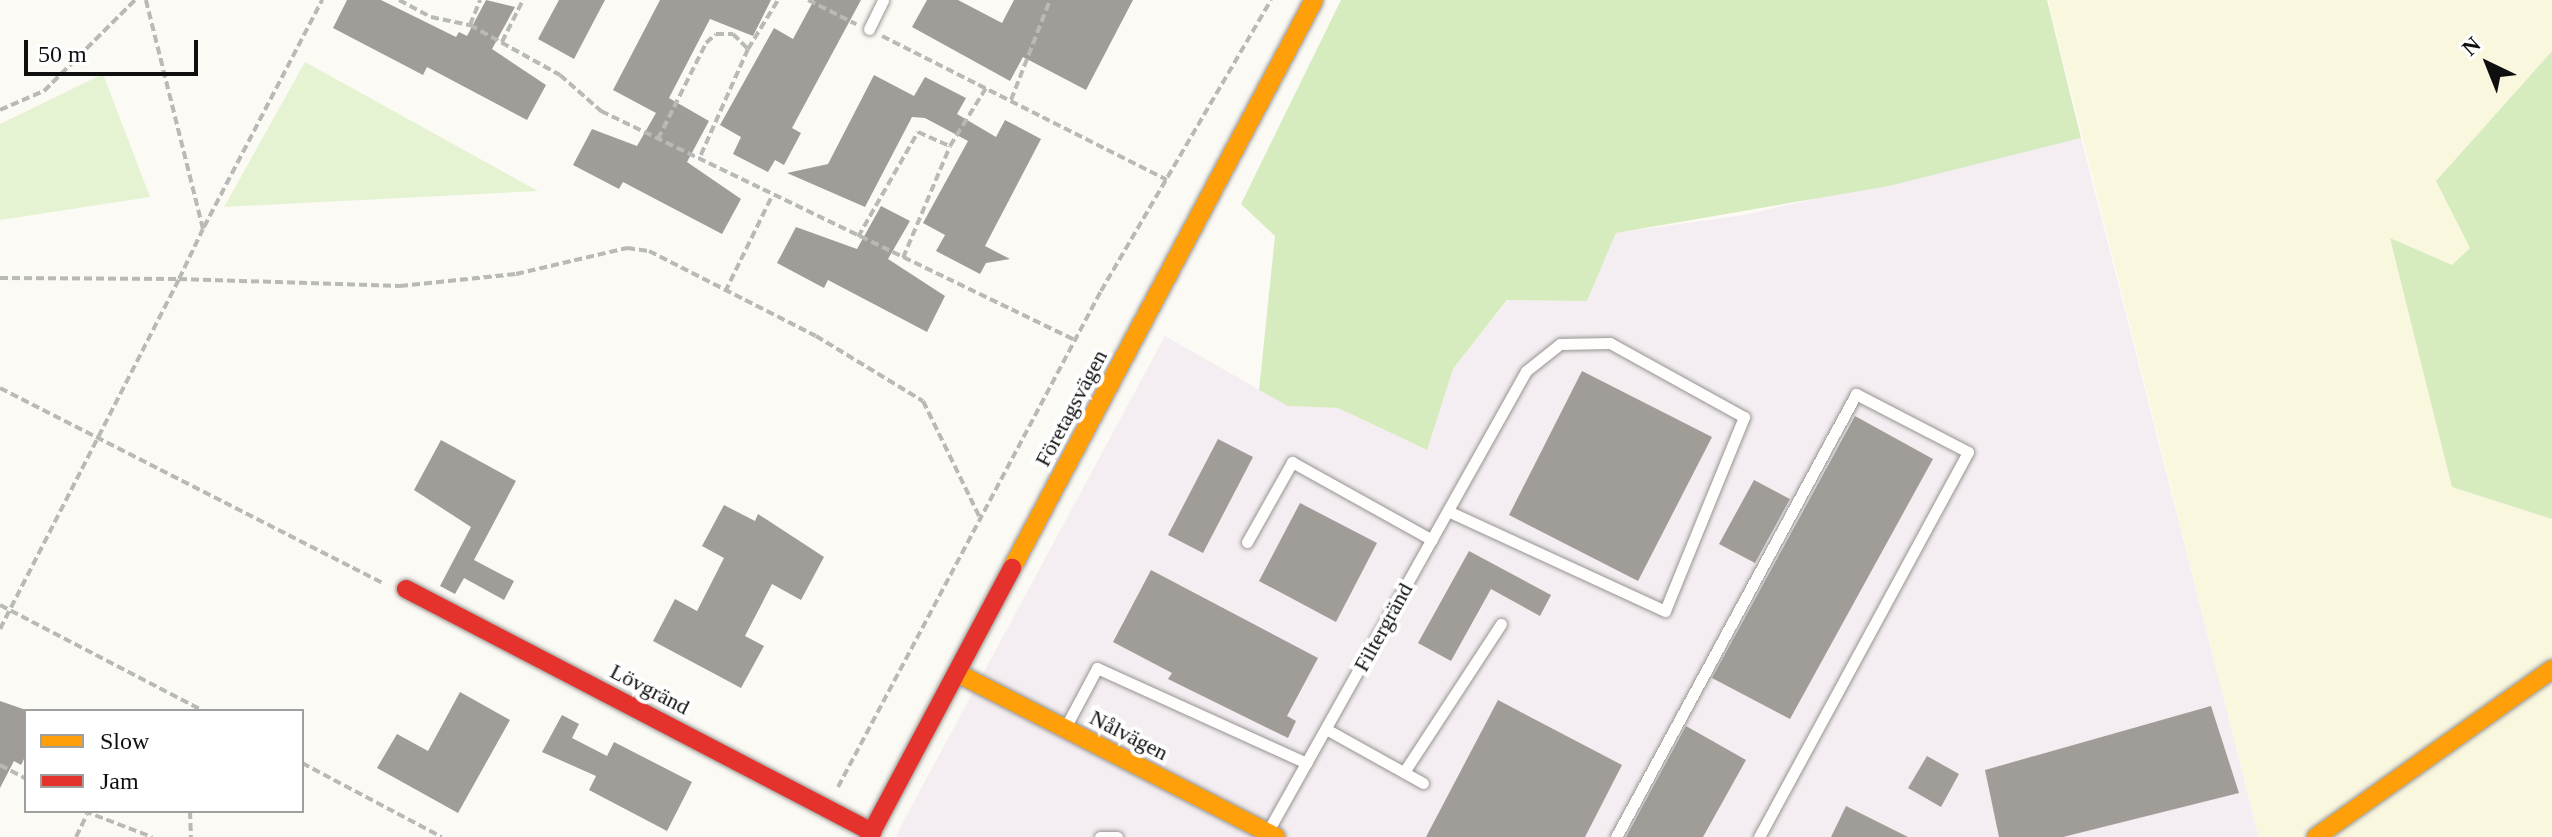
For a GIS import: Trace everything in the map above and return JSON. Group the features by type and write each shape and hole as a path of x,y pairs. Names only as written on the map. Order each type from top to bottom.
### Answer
{"street":[{"name":"Företagsvägen","path":"871,834 961,675 1314,0"},
{"name":"Lövgränd","path":"406,589 871,834"},
{"path":"2316,837 2552,669"},
{"name":"Nålvägen","path":"961,675 1269,836"}],"lane":[{"path":"869,29 883,0"},
{"name":"Filtergränd","path":"1269,836 1306,763 1526,371 1560,344 1610,343 1744,417 1665,611 1448,511"},
{"path":"1616,837 1856,394 1968,452 1759,837"},
{"path":"1247,542 1292,462 1432,540"},
{"path":"1404,772 1501,624"},
{"path":"1064,729 1097,668 1306,763"},
{"path":"1326,729 1423,783"},
{"path":"1100,837 1117,837"}],"path":[{"path":"0,110 44,91 135,0"},
{"path":"146,0 203,229"},
{"path":"0,629 100,439 203,229 322,0"},
{"path":"399,0 431,17 470,25 502,42 560,75 601,111 771,198 1075,340"},
{"path":"470,25 480,0"},
{"path":"502,42 523,0"},
{"path":"699,159 748,49 778,0"},
{"path":"808,0 1168,181"},
{"path":"1011,100 1050,0"},
{"path":"826,808 1075,340 1271,0"},
{"path":"658,139 706,43 725,32 748,49"},
{"path":"903,258 950,146 986,88"},
{"path":"858,237 918,132 950,146"},
{"path":"725,292 771,198"},
{"path":"0,278 179,279 400,286 516,274 627,248 649,251 816,336 923,401 979,516"},
{"path":"0,388 406,589"},
{"path":"0,605 200,709"},
{"path":"190,704 190,709"},
{"path":"304,764 442,837"},
{"path":"0,765 24,778"},
{"path":"76,837 85,813"},
{"path":"88,813 152,837"},
{"path":"190,813 191,837"}],"shaded area":[{"path":"2048,0 2552,0 2552,51 2436,181 2471,247 2452,265 2391,238 2452,487 2552,519 2552,837 2259,837"},
{"path":"2081,138 2259,837 895,837 1165,336 1288,406 1338,408 1426,450 1453,369 1508,300 1587,301 1616,233 1744,215"}],"green space":[{"path":"1341,0 2047,0 2081,138 1889,186 1616,233 1587,301 1507,300 1453,369 1427,450 1338,408 1288,406 1259,390 1275,236 1241,204"},
{"path":"2552,51 2552,519 2452,487 2390,238 2452,265 2470,248 2436,181"},
{"path":"305,62 538,191 224,207"},
{"path":"103,74 150,197 0,220 0,124"}],"building":[{"path":"347,0 381,0 456,37 459,32 467,36 486,0 515,7 492,49 546,85 527,120 427,67 423,75 333,28"},
{"path":"559,0 605,0 574,59 538,39"},
{"path":"660,0 771,0 753,36 710,19 669,98 709,121 687,162 741,199 722,234 623,182 619,189 573,165 592,129 637,146 656,113 613,90"},
{"path":"814,0 861,0 792,128 801,133 784,165 775,160 768,172 733,154 741,137 720,125 774,28 793,39"},
{"path":"927,0 958,0 1002,23 1014,0 1133,0 1086,90 1023,57 1010,81 912,27"},
{"path":"874,75 914,96 925,77 966,98 957,114 996,137 1005,120 1041,139 985,246 1010,259 986,263 980,274 936,251 945,235 923,223 968,141 925,118 912,117 865,207 787,173 828,164"},
{"path":"881,206 910,221 888,259 945,296 927,332 828,280 824,288 777,263 796,227 857,249"},
{"path":"1582,371 1712,437 1638,581 1509,515"},
{"path":"1855,416 1933,459 1790,719 1712,678"},
{"path":"1218,439 1253,457 1203,553 1168,535"},
{"path":"441,440 516,481 474,560 514,581 504,600 464,578 455,594 440,586 471,527 414,490"},
{"path":"1754,480 1790,499 1755,563 1719,544"},
{"path":"1300,503 1377,543 1336,622 1259,581"},
{"path":"724,505 755,521 758,514 824,557 801,600 772,584 745,636 764,646 741,688 653,641 675,599 697,611 724,558 702,546"},
{"path":"1469,551 1551,595 1540,616 1491,589 1451,661 1418,643"},
{"path":"1151,570 1318,658 1287,716 1296,721 1288,738 1168,679 1172,673 1113,642"},
{"path":"460,692 510,720 458,813 377,768 397,734 428,751"},
{"path":"1498,700 1622,765 1585,837 1426,837"},
{"path":"0,701 24,709 24,759 21,765 14,761 0,788"},
{"path":"2211,706 2239,793 2063,837 1999,837 1985,770"},
{"path":"562,715 579,724 572,738 607,756 614,742 692,782 667,831 589,790 596,776 542,752"},
{"path":"1686,726 1746,760 1703,837 1626,837"},
{"path":"1927,756 1959,774 1941,807 1908,788"},
{"path":"1846,806 1908,837 1831,837"}],"traffic: slow":[{"path":"1012,568 1314,0"},
{"path":"2316,837 2552,669"},
{"path":"961,675 1276,837"}],"traffic: jam":[{"path":"869,837 1012,568"},
{"path":"406,589 872,832"}]}
